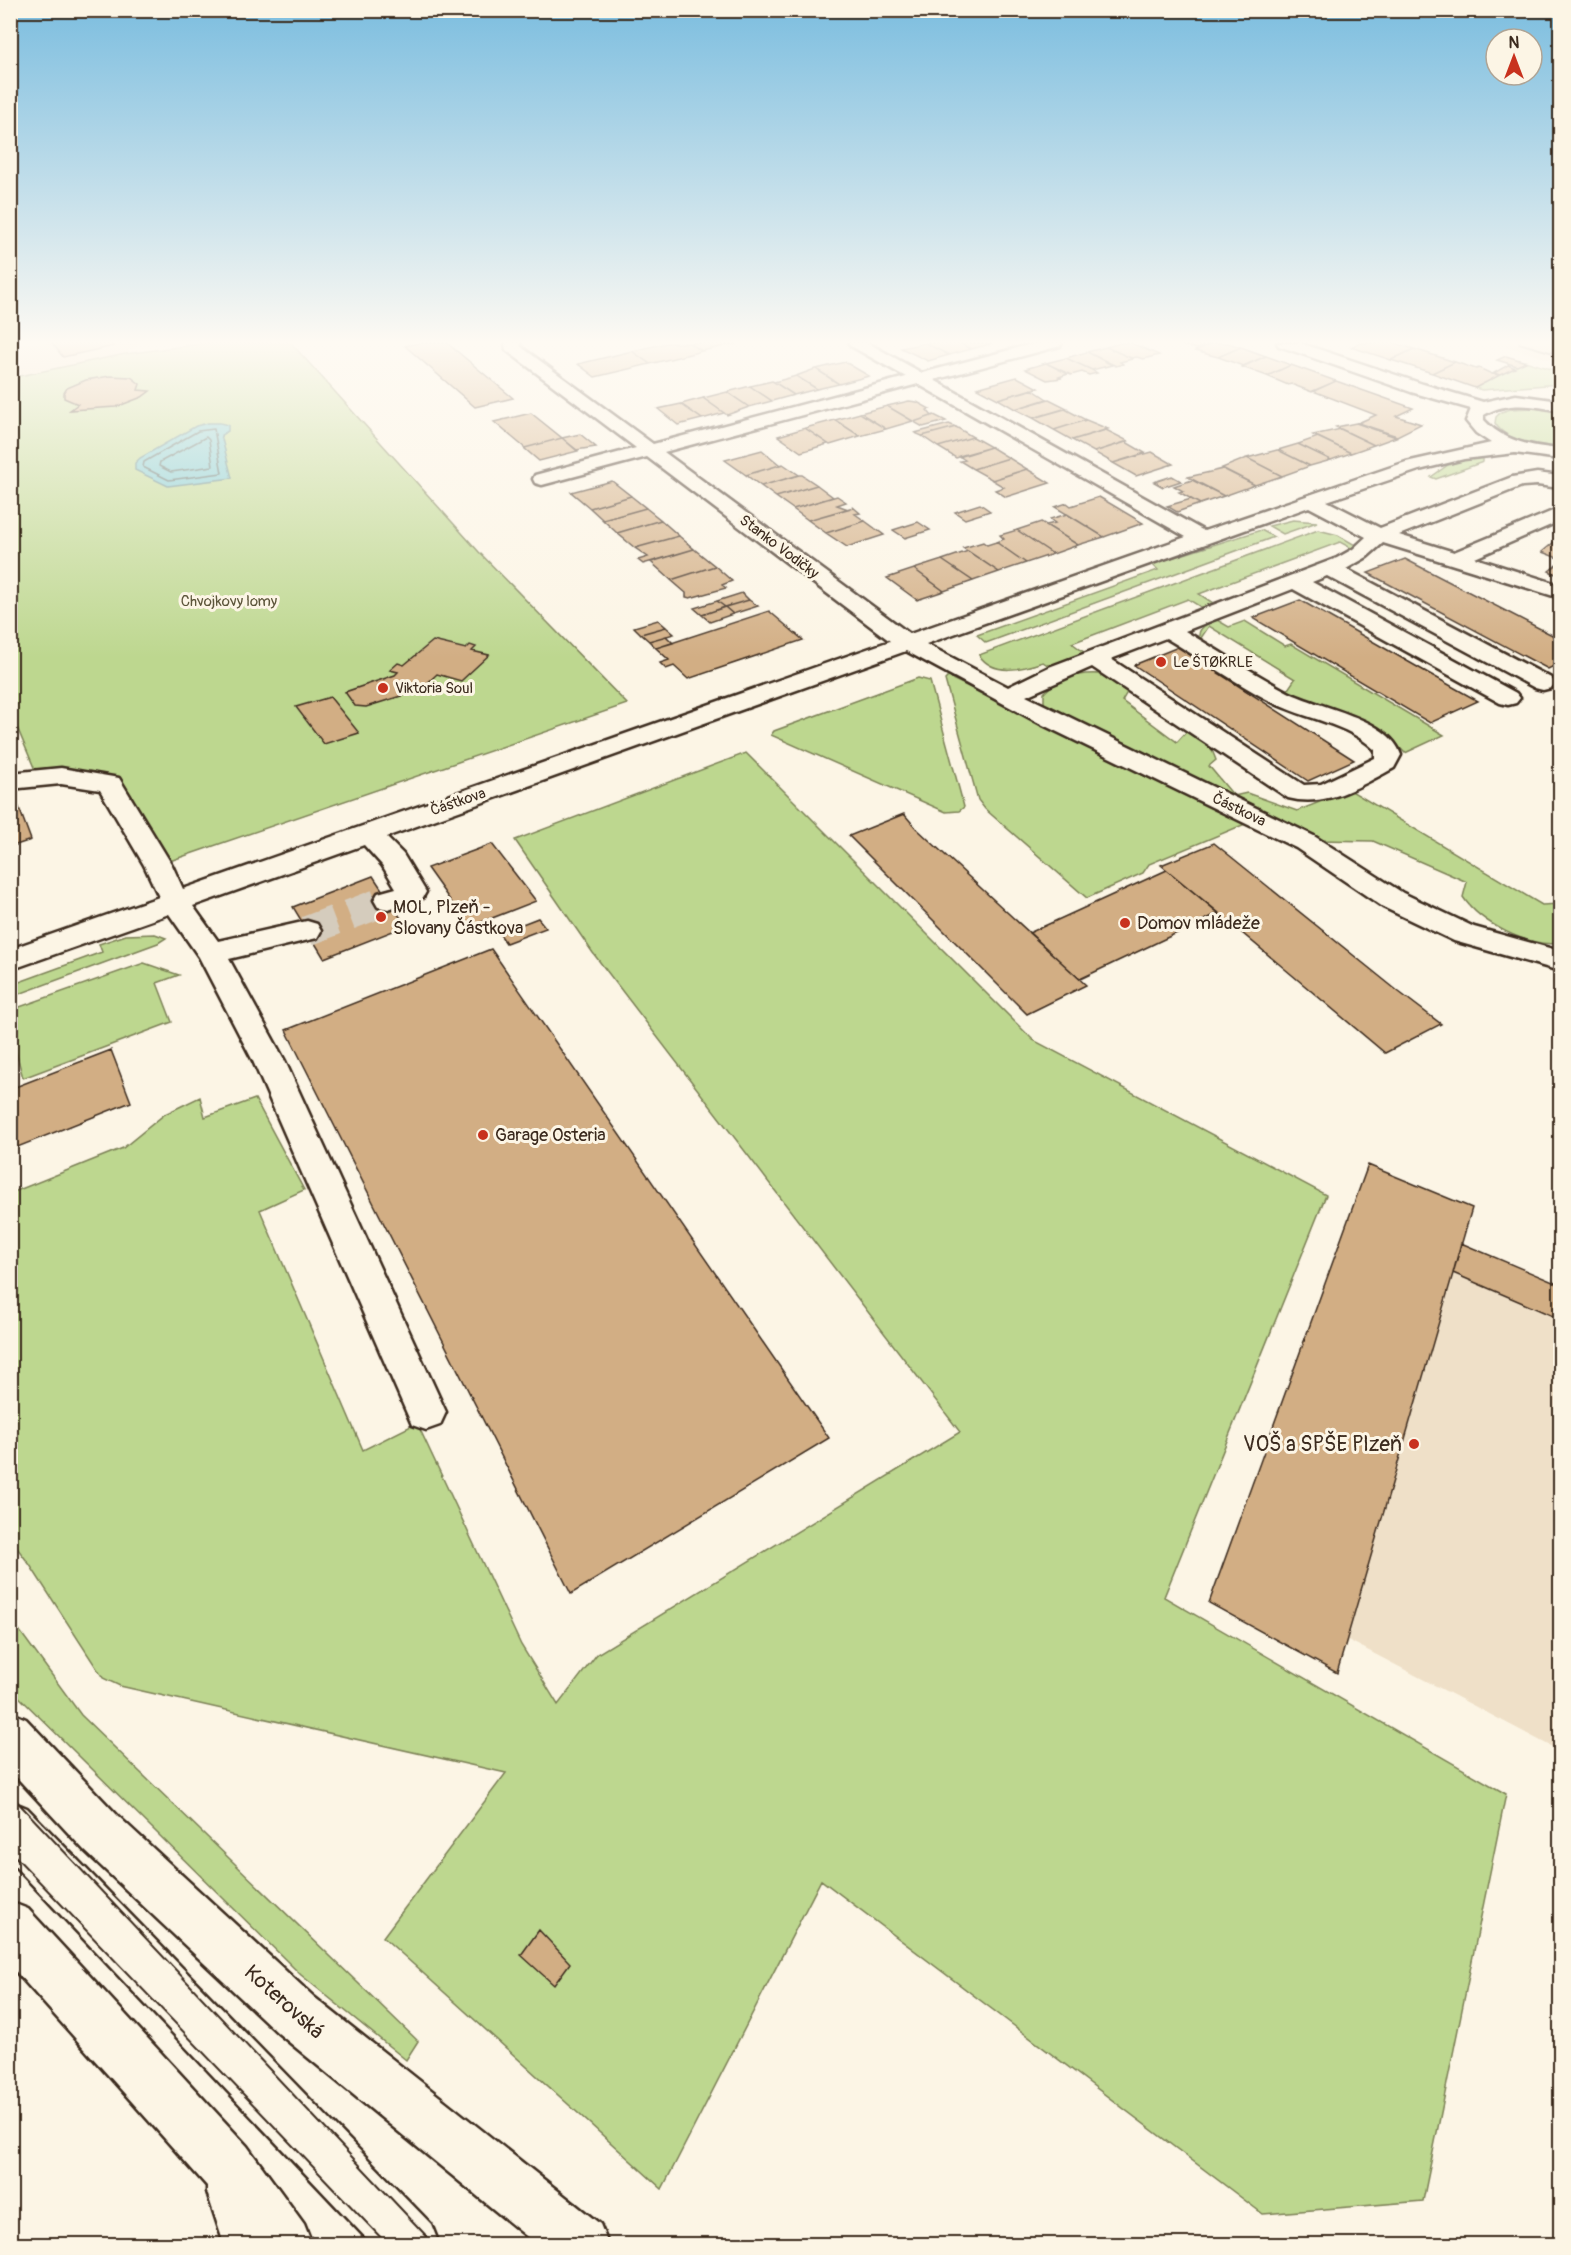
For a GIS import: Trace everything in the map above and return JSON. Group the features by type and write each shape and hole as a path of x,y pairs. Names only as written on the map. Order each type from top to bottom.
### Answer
{"street":[{"name":"Stanko Vodičky","path":"645,448 906,642"},
{"path":"542,479 659,448"},
{"path":"1044,448 1202,538"},
{"name":"Částkova","path":"1414,466 1442,448"},
{"name":"Částkova","path":"10,960 1311,500 1414,466 1475,450 1500,448"},
{"path":"1525,448 1560,454"},
{"path":"1008,696 1038,680 1329,568 1360,553 1380,535 1520,481 1537,479 1560,482"},
{"path":"1311,500 1380,535 1560,591"},
{"path":"1458,558 1560,514"},
{"path":"1329,568 1543,683"},
{"path":"1295,581 1508,698"},
{"path":"1094,658 1297,792 1307,795 1320,794 1384,763 1389,755 1387,748 1379,740 1346,722 1282,698 1168,630"},
{"name":"Částkova","path":"906,642 1050,719 1305,842 1393,900 1464,934 1560,961"},
{"path":"13,781 38,777 77,776 110,784 158,865 175,902 211,953 269,1061 426,1412"},
{"path":"368,833 393,860 412,892 388,900"},
{"path":"211,953 307,931"},
{"name":"Koterovská","path":"10,1735 101,1833 296,2015 579,2244"},
{"path":"10,1825 411,2244"},
{"path":"10,1927 227,2166 284,2244"},
{"path":"227,2166 252,2244"}],"shaded area":[{"name":"VOŠ a SPŠE Plzeň","path":"1368,1165 1472,1208 1462,1243 1560,1285 1560,1751 1348,1640 1337,1673 1209,1603"}],"green space":[{"name":"Chvojkovy lomy","path":"10,448 386,448 479,552 627,704 158,865 110,784 38,777 11,713"},
{"path":"1478,455 1483,458 1483,462 1436,479 1431,477 1448,465"},
{"path":"1293,520 1317,522 1283,534 1269,526"},
{"path":"1261,530 1274,537 986,643 977,635 1158,570 1152,564"},
{"path":"1318,530 1338,535 1357,546 1353,549 1340,542 1199,594 1213,603 1202,608 1188,599 1072,643 1085,653 1049,666 1043,662 1017,669 1000,669 985,662 979,655"},
{"path":"1217,620 1229,627 1245,621 1285,646 1291,644 1444,735 1405,753 1392,740 1365,722 1286,692 1295,679 1209,626 1199,638 1202,628"},
{"path":"1084,674 1099,674 1115,678 1130,687 1122,701 1177,742 1189,729 1210,745 1216,760 1209,766 1234,796 1247,793 1297,811 1350,790 1542,905 1560,904 1560,943 1534,942 1506,932 1493,924 1471,907 1463,897 1467,882 1373,841 1317,840 1055,715 1044,703 1044,693 1062,680"},
{"path":"948,677 1250,822 1149,864 1143,873 1087,898 985,809 978,800 945,680"},
{"path":"918,678 930,681 964,807 959,811 946,812 771,735 774,731"},
{"path":"746,753 1033,1040 1326,1195 1164,1597 1506,1794 1423,2201 1263,2214 821,1880 662,2189 383,1937 506,1773 120,1686 103,1678 30,1565 11,1540 11,1193 123,1148 165,1114 200,1097 205,1117 255,1099 304,1190 260,1210 363,1450 417,1423 521,1645 558,1705 597,1654 960,1432 593,953 515,840"},
{"path":"155,934 166,938 158,943 11,997 11,985 102,952 99,944 126,935"},
{"path":"144,963 179,975 157,983 172,1022 23,1078 11,1033 11,1010"},
{"path":"11,1619 81,1715 418,2041 406,2060 301,1975 11,1689"}],"water":[{"path":"157,448 224,448 232,478 168,486 135,470 135,463"}],"building":[{"path":"524,448 575,448 578,451 539,461"},
{"path":"796,448 814,448 801,452"},
{"path":"940,448 987,448 956,458"},
{"path":"993,448 1009,458 973,469 960,461 965,460 959,456"},
{"path":"1087,448 1106,448 1094,452"},
{"path":"1106,448 1137,448 1145,453 1113,463 1094,452"},
{"path":"1307,448 1341,448 1351,453 1331,460"},
{"path":"1307,448 1331,460 1310,466 1278,450"},
{"path":"1341,448 1365,448 1351,453"},
{"path":"762,450 780,465 746,475 725,460"},
{"path":"1277,450 1310,466 1282,476 1247,458"},
{"path":"1152,452 1173,464 1136,476 1113,463"},
{"path":"1009,458 1027,469 993,480 973,469"},
{"path":"1247,458 1282,476 1255,485 1222,468"},
{"path":"783,464 799,475 761,486 746,475"},
{"path":"1027,469 1050,483 1006,497 995,490 1004,487 992,480"},
{"path":"1223,469 1255,485 1224,496 1188,477"},
{"path":"799,475 817,485 776,497 761,486"},
{"path":"1172,476 1181,481 1163,487 1154,482"},
{"path":"1192,480 1224,496 1200,504 1179,492 1183,491 1174,486"},
{"path":"612,481 631,496 590,508 571,492"},
{"path":"817,485 833,497 793,509 776,497"},
{"path":"631,496 646,508 603,520 590,508"},
{"path":"837,496 846,502 837,505 848,509 808,520 793,509"},
{"path":"1099,497 1143,523 1104,537 1055,507 1067,503 1071,506"},
{"path":"1191,499 1200,504 1177,512 1167,506"},
{"path":"980,504 990,511 965,519 955,512"},
{"path":"853,507 860,513 855,514 865,521 826,533 808,520"},
{"path":"646,508 661,520 617,533 603,520"},
{"path":"1067,514 1104,537 1078,545 1046,525 1055,523 1050,519"},
{"path":"661,520 679,536 635,548 617,533"},
{"path":"865,521 884,535 847,547 826,533"},
{"path":"918,522 930,530 905,538 893,530"},
{"path":"1041,522 1078,545 1053,554 1017,530"},
{"path":"1017,530 1053,554 1026,563 996,542 1004,539 1000,535"},
{"path":"679,536 694,549 643,564 638,560 648,557 635,548"},
{"path":"1560,537 1560,559 1542,552"},
{"path":"983,542 987,545 996,542 1026,563 999,572 963,548"},
{"path":"694,549 715,566 671,580 651,562"},
{"path":"968,551 999,572 973,581 942,560"},
{"path":"1405,559 1560,639 1560,663 1548,669 1368,573"},
{"path":"942,560 973,581 944,591 914,569"},
{"path":"1560,562 1560,576 1549,571"},
{"path":"715,566 732,581 722,585 726,588 690,598 686,597 686,593 671,580"},
{"path":"914,569 944,591 917,600 887,578"},
{"path":"742,593 749,600 725,607 717,601"},
{"path":"749,600 758,606 733,614 725,607"},
{"path":"1300,600 1478,701 1430,723 1253,618"},
{"path":"717,601 725,607 702,615 694,608"},
{"path":"725,607 733,614 710,622 702,615"},
{"path":"769,611 803,640 688,679 674,666 666,669 660,663 669,660 656,648"},
{"path":"658,620 666,627 641,634 634,627"},
{"path":"666,627 674,634 649,641 641,634"},
{"path":"666,636 673,643 656,648 649,641"},
{"path":"433,641 466,649 470,645 476,647 472,651 489,655 461,681 437,674 420,690 366,707 355,706 345,692 395,675 398,672 390,670 398,663 404,665"},
{"path":"1178,647 1354,760 1308,781 1134,665"},
{"path":"330,697 359,733 324,744 296,707"},
{"path":"18,805 31,840 10,847 10,807"},
{"path":"904,814 916,828 1086,985 1027,1014 849,836"},
{"path":"1214,843 1441,1024 1385,1053 1161,865"},
{"path":"492,844 536,901 469,927 427,868"},
{"name":"Domov mládeže","path":"1167,870 1219,913 1080,979 1029,933"},
{"path":"373,876 406,926 324,958 293,907"},
{"path":"538,918 546,928 506,943 499,933"},
{"path":"491,949 829,1438 571,1594 286,1030"},
{"path":"111,1050 131,1102 10,1150 10,1089"},
{"path":"1368,1165 1472,1208 1337,1673 1209,1603"},
{"path":"1461,1243 1560,1285 1560,1319 1453,1273"},
{"path":"539,1930 570,1963 554,1985 521,1955"}],"tunnel":[{"path":"307,931 388,900"}],"tram line":[{"path":"10,1794 434,2244"},
{"path":"10,1851 387,2244"}],"place":[{"name":"Le ŠTØKRLE","path":"1161,662"},
{"name":"Viktoria Soul","path":"383,688"},
{"name":"MOL, Plzeň - Slovany Částkova","path":"381,917"},
{"name":"Domov mládeže","path":"1125,923"},
{"name":"Garage Osteria","path":"483,1135"},
{"name":"VOŠ a SPŠE Plzeň","path":"1414,1444"}]}
